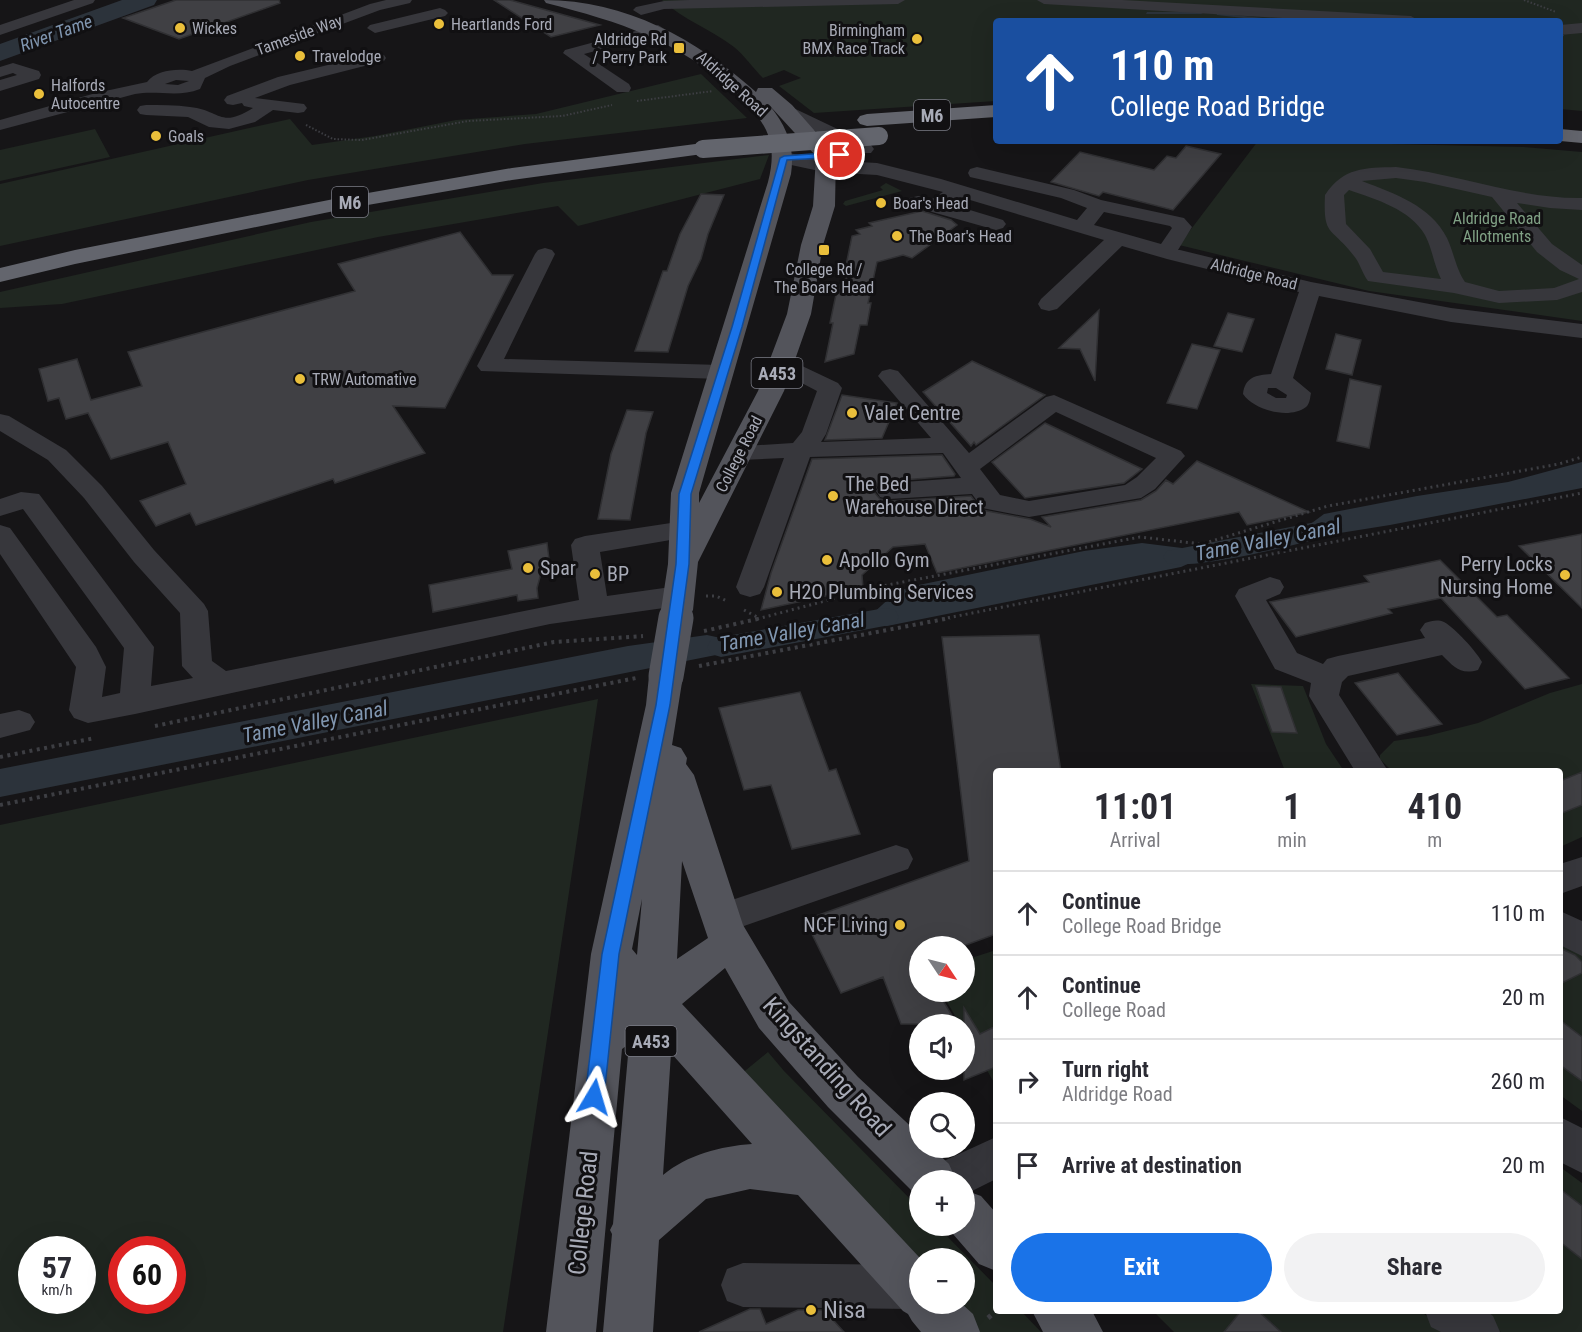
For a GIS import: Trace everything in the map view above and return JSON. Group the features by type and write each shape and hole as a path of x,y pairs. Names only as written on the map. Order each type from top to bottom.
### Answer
{"highway":[{"name":"M6","path":"0,275 75,257 362,200 699,142 867,120 993,111"},
{"path":"1563,117 1582,118"},
{"name":"M6","path":"0,260 298,195 486,159 699,142 986,130"},
{"path":"1563,135 1582,137"}],"main road":[{"name":"Aldridge Road","path":"552,0 633,10 682,28 714,47 785,109 825,160"},
{"path":"604,0 602,4 633,10"},
{"name":"Aldridge Road","path":"633,10 658,30 704,56 767,111 781,142 784,158"},
{"name":"College Road","path":"682,612 685,494 721,372 737,327 784,158"},
{"name":"College Road","path":"682,564 771,391 799,314 805,253 824,206 825,160"},
{"path":"737,327 776,249 805,253"},
{"name":"A453","path":"628,1332 634,1230 654,1002 669,750 666,681 682,612"},
{"name":"College Road","path":"571,1332 610,954 666,681"},
{"name":"Kingstanding Road","path":"669,750 697,848 727,932 774,1015 843,1092 923,1170"},
{"path":"602,1040 711,956 727,932"},
{"path":"610,954 909,1283"},
{"path":"634,1230 694,1179 750,1166 809,1174"},
{"path":"975,1225 993,1244"},
{"path":"938,1314 955,1332"},
{"path":"1061,1314 1078,1332"}],"street":[{"path":"0,30 88,0"},
{"name":"Tameside Way","path":"191,82 341,19 375,7 405,0"},
{"path":"633,10 664,5 898,0"},
{"path":"1044,0 1359,18"},
{"path":"7,11 14,9 38,17"},
{"path":"369,30 440,13"},
{"path":"341,19 385,35"},
{"path":"1563,30 1582,28"},
{"path":"622,96 572,53 658,30"},
{"path":"222,97 378,58"},
{"path":"0,72 13,68 33,75 0,86"},
{"path":"0,125 31,119 115,94 154,87 156,82 174,75 222,97 298,108"},
{"path":"146,110 191,112 215,123 229,124 249,118 269,105"},
{"name":"Aldridge Road","path":"785,109 934,183"},
{"name":"Aldridge Road","path":"825,160 854,155 904,168"},
{"name":"Aldridge Road","path":"784,158 825,160 878,169 934,183 1166,252 1311,288 1370,296 1451,315 1582,331"},
{"path":"1581,205 1508,197 1402,172 1365,174 1345,181 1337,188 1334,201 1334,222 1343,234 1361,250 1371,264 1375,277 1457,286 1475,293 1499,297 1557,294 1582,285"},
{"path":"977,173 1067,194 1099,206 1109,206 1177,222 1182,227 1166,252"},
{"path":"1345,181 1409,208 1429,224 1451,279 1457,286"},
{"path":"935,206 958,190"},
{"path":"1508,197 1528,233 1543,249 1555,260 1582,274"},
{"path":"904,205 918,202 996,224"},
{"path":"1081,227 1099,206"},
{"path":"1049,304 1119,237"},
{"path":"545,254 489,366 721,372"},
{"path":"1281,380 1311,288"},
{"path":"742,600 800,450 814,434 831,388 781,363"},
{"path":"890,376 950,445 972,476 991,502 1029,508 1132,492 1146,483 1172,456 1054,402 972,476 890,491"},
{"path":"0,421 57,455 93,492 144,556 194,611 197,666 222,682"},
{"path":"740,452 950,445"},
{"path":"0,508 21,500 30,500 135,641 139,647 135,703"},
{"path":"594,608 585,545 684,530"},
{"path":"0,534 85,655 91,667 85,710 88,711 135,703 222,682 550,614 594,608 682,612"},
{"path":"1270,587 1249,596 1286,661 1327,678"},
{"path":"1370,768 1324,696 1327,678 1338,667 1449,644"},
{"path":"727,932 896,859"},
{"path":"1563,878 1582,871"},
{"path":"1563,928 1582,940"},
{"path":"1563,1139 1582,1153"},
{"path":"970,1170 993,1158"},
{"path":"743,1285 909,1294"},
{"path":"1453,1314 1477,1332"}],"path":[{"path":"1524,0 1555,12"},
{"path":"633,101 699,94 737,85"},
{"path":"298,108 290,116 320,134 333,139 356,140 468,121 562,116 622,96"},
{"path":"682,612 716,630 882,586 1140,537 1202,544 1328,506 1559,464 1582,457"},
{"path":"0,805 666,681 1324,543 1582,493"},
{"path":"682,612 716,596 742,600 760,618"},
{"path":"153,727 554,642 646,635"},
{"path":"0,757 106,736"}],"green space":[{"path":"662,0 1582,0 1582,111 1563,109 1563,18 993,18 993,101 814,113 779,86 801,78 784,70 763,78 734,47"},
{"path":"701,74 747,118 525,144 308,180 0,246 0,184 290,119 312,145 375,136 456,120 536,114"},
{"path":"95,129 110,157 0,181 0,150"},
{"name":"Aldridge Road Allotments","path":"1256,144 1524,147 1582,152 1582,321 1369,291 1179,245"},
{"path":"769,155 760,179 578,226 558,206 378,237 62,304 0,308 0,292 311,222 543,183"},
{"path":"886,183 902,191 846,206 843,204 845,201 883,190 880,187"},
{"path":"1251,684 1303,686 1326,744 1342,768 1284,768"},
{"path":"1582,684 1582,837 1563,846 1563,768 1389,768 1380,759 1380,755 1394,741 1427,736 1478,723 1550,693"},
{"path":"598,699 503,1332 0,1332 0,825"},
{"path":"1563,932 1582,946 1582,1111 1563,1097"},
{"path":"993,951 993,1081 975,1049 975,1014 954,1014 947,1002 975,1002 975,957"},
{"path":"768,1052 909,1198 909,1236 947,1236 959,1248 910,1248 740,1075"},
{"path":"1563,1169 1582,1183 1582,1332 1501,1332 1474,1314 1563,1314"},
{"path":"975,1265 993,1283 993,1314 1024,1314 1041,1332 972,1332 956,1314 975,1314"},
{"path":"1156,1314 1424,1314 1449,1332 1174,1332"}],"water":[{"path":"1582,462 1582,488 1390,525 1315,537 1293,537 1324,514 1508,482"},
{"path":"1142,543 1214,552 1181,567 887,626 849,625 870,616 894,594 909,587 1084,551"},
{"path":"707,635 730,640 761,641 716,655 0,797 0,769 628,646"}],"building":[{"name":"Wickes","path":"176,0 279,0 280,3 179,39 123,18"},
{"path":"494,0 510,0 600,25 551,37"},
{"path":"1186,146 1221,154 1173,210 1103,192 1099,196 1051,182 1080,152 1154,170 1167,156 1176,158"},
{"path":"701,194 724,195 708,234 701,259 688,286 668,352 635,351 663,271 667,271 680,234"},
{"path":"922,211 951,220 957,225 912,258 903,255 877,262 868,303 871,303 867,325 860,325 854,354 825,362 838,285 842,285 852,236 860,234 856,230 872,226 869,223"},
{"name":"TRW Automative","path":"460,232 492,275 513,275 445,408 393,406 425,453 335,483 333,479 196,525 190,513 156,526 140,501 186,484 168,442 111,459 88,413 66,419 59,398 48,401 39,369 77,359 91,400 142,386 128,352 355,291 338,264"},
{"path":"1099,310 1095,381 1080,349 1059,348"},
{"path":"1228,313 1254,319 1242,352 1214,346"},
{"path":"1336,334 1361,340 1352,375 1326,369"},
{"path":"1192,344 1220,350 1197,409 1167,403"},
{"path":"972,361 1045,395 976,445 974,442 971,446 923,392"},
{"path":"1350,379 1381,386 1369,448 1337,441"},
{"name":"Valet Centre","path":"842,395 897,403 882,438 825,440"},
{"path":"627,410 653,412 646,433 630,520 598,519 611,454"},
{"path":"1045,423 1142,469 1124,483 1025,498 992,462"},
{"path":"942,455 955,474 954,476 889,481 878,484 874,492 880,499 889,501 971,496 982,510 1030,519 1051,527 1042,517 1141,500 1156,491 1166,480 1173,484 1197,461 1309,512 1247,525 1239,512 937,573 925,544 893,547 862,575 863,588 761,610 771,573 812,459"},
{"name":"Perry Locks Nursing Home","path":"1582,534 1582,608 1519,546"},
{"path":"547,543 549,559 541,573 537,588 538,598 518,601 517,595 433,612 429,585 512,569 508,551"},
{"path":"1440,560 1497,617 1507,615 1569,678 1525,689 1441,598 1388,609 1392,613 1296,637 1270,602 1369,582 1364,576"},
{"path":"1039,635 1061,768 993,768 993,935 975,942 975,936 909,936 909,1002 944,1002 951,1014 909,1014 909,1024 901,1024 883,977 841,993 805,920 969,861 942,637"},
{"path":"1398,673 1442,724 1397,735 1355,683"},
{"path":"1256,686 1281,687 1297,733 1272,732"},
{"path":"800,692 829,771 836,769 860,834 792,849 771,785 744,790 719,708"},
{"path":"1582,772 1582,805 1563,813 1563,780"},
{"path":"1563,949 1575,955 1582,962 1582,973 1563,982"},
{"path":"1563,1022 1582,1037 1582,1081 1563,1067"},
{"path":"975,1026 980,1034 993,1028 993,1068 975,1076"},
{"path":"1563,1191 1582,1206 1582,1259 1563,1244"},
{"path":"750,1309 760,1309 766,1324 798,1310 824,1310 844,1332 699,1332"},
{"path":"1239,1314 1261,1314 1281,1332 1224,1332"}],"waterway":[{"name":"River Tame","path":"0,53 145,0"},
{"path":"1147,13 1201,13"},
{"path":"1217,14 1254,18"},
{"name":"Tame Valley Canal","path":"1176,557 1214,552 1331,527"},
{"name":"Tame Valley Canal","path":"721,647 885,617"}],"place":[{"name":"Heartlands Ford","path":"439,24"},
{"name":"Wickes","path":"180,28"},
{"name":"Birmingham BMX Race Track","path":"917,39"},
{"name":"Aldridge Rd / Perry Park","path":"679,48"},
{"name":"Travelodge","path":"300,56"},
{"name":"Halfords Autocentre","path":"39,94"},
{"name":"Goals","path":"156,136"},
{"name":"Boar's Head","path":"881,203"},
{"name":"The Boar's Head","path":"897,236"},
{"name":"College Rd / The Boars Head","path":"824,250"},
{"name":"TRW Automative","path":"300,379"},
{"name":"Valet Centre","path":"852,413"},
{"name":"The Bed Warehouse Direct","path":"833,496"},
{"name":"Apollo Gym","path":"827,560"},
{"name":"Spar","path":"528,568"},
{"name":"BP","path":"595,574"},
{"name":"Perry Locks Nursing Home","path":"1565,575"},
{"name":"H2O Plumbing Services","path":"777,592"},
{"name":"NCF Living","path":"900,925"},
{"name":"Nisa","path":"811,1310"}],"route":[{"path":"594,1097 610,954 663,705 682,564 685,494 721,372 737,327 784,158 840,155"}]}
